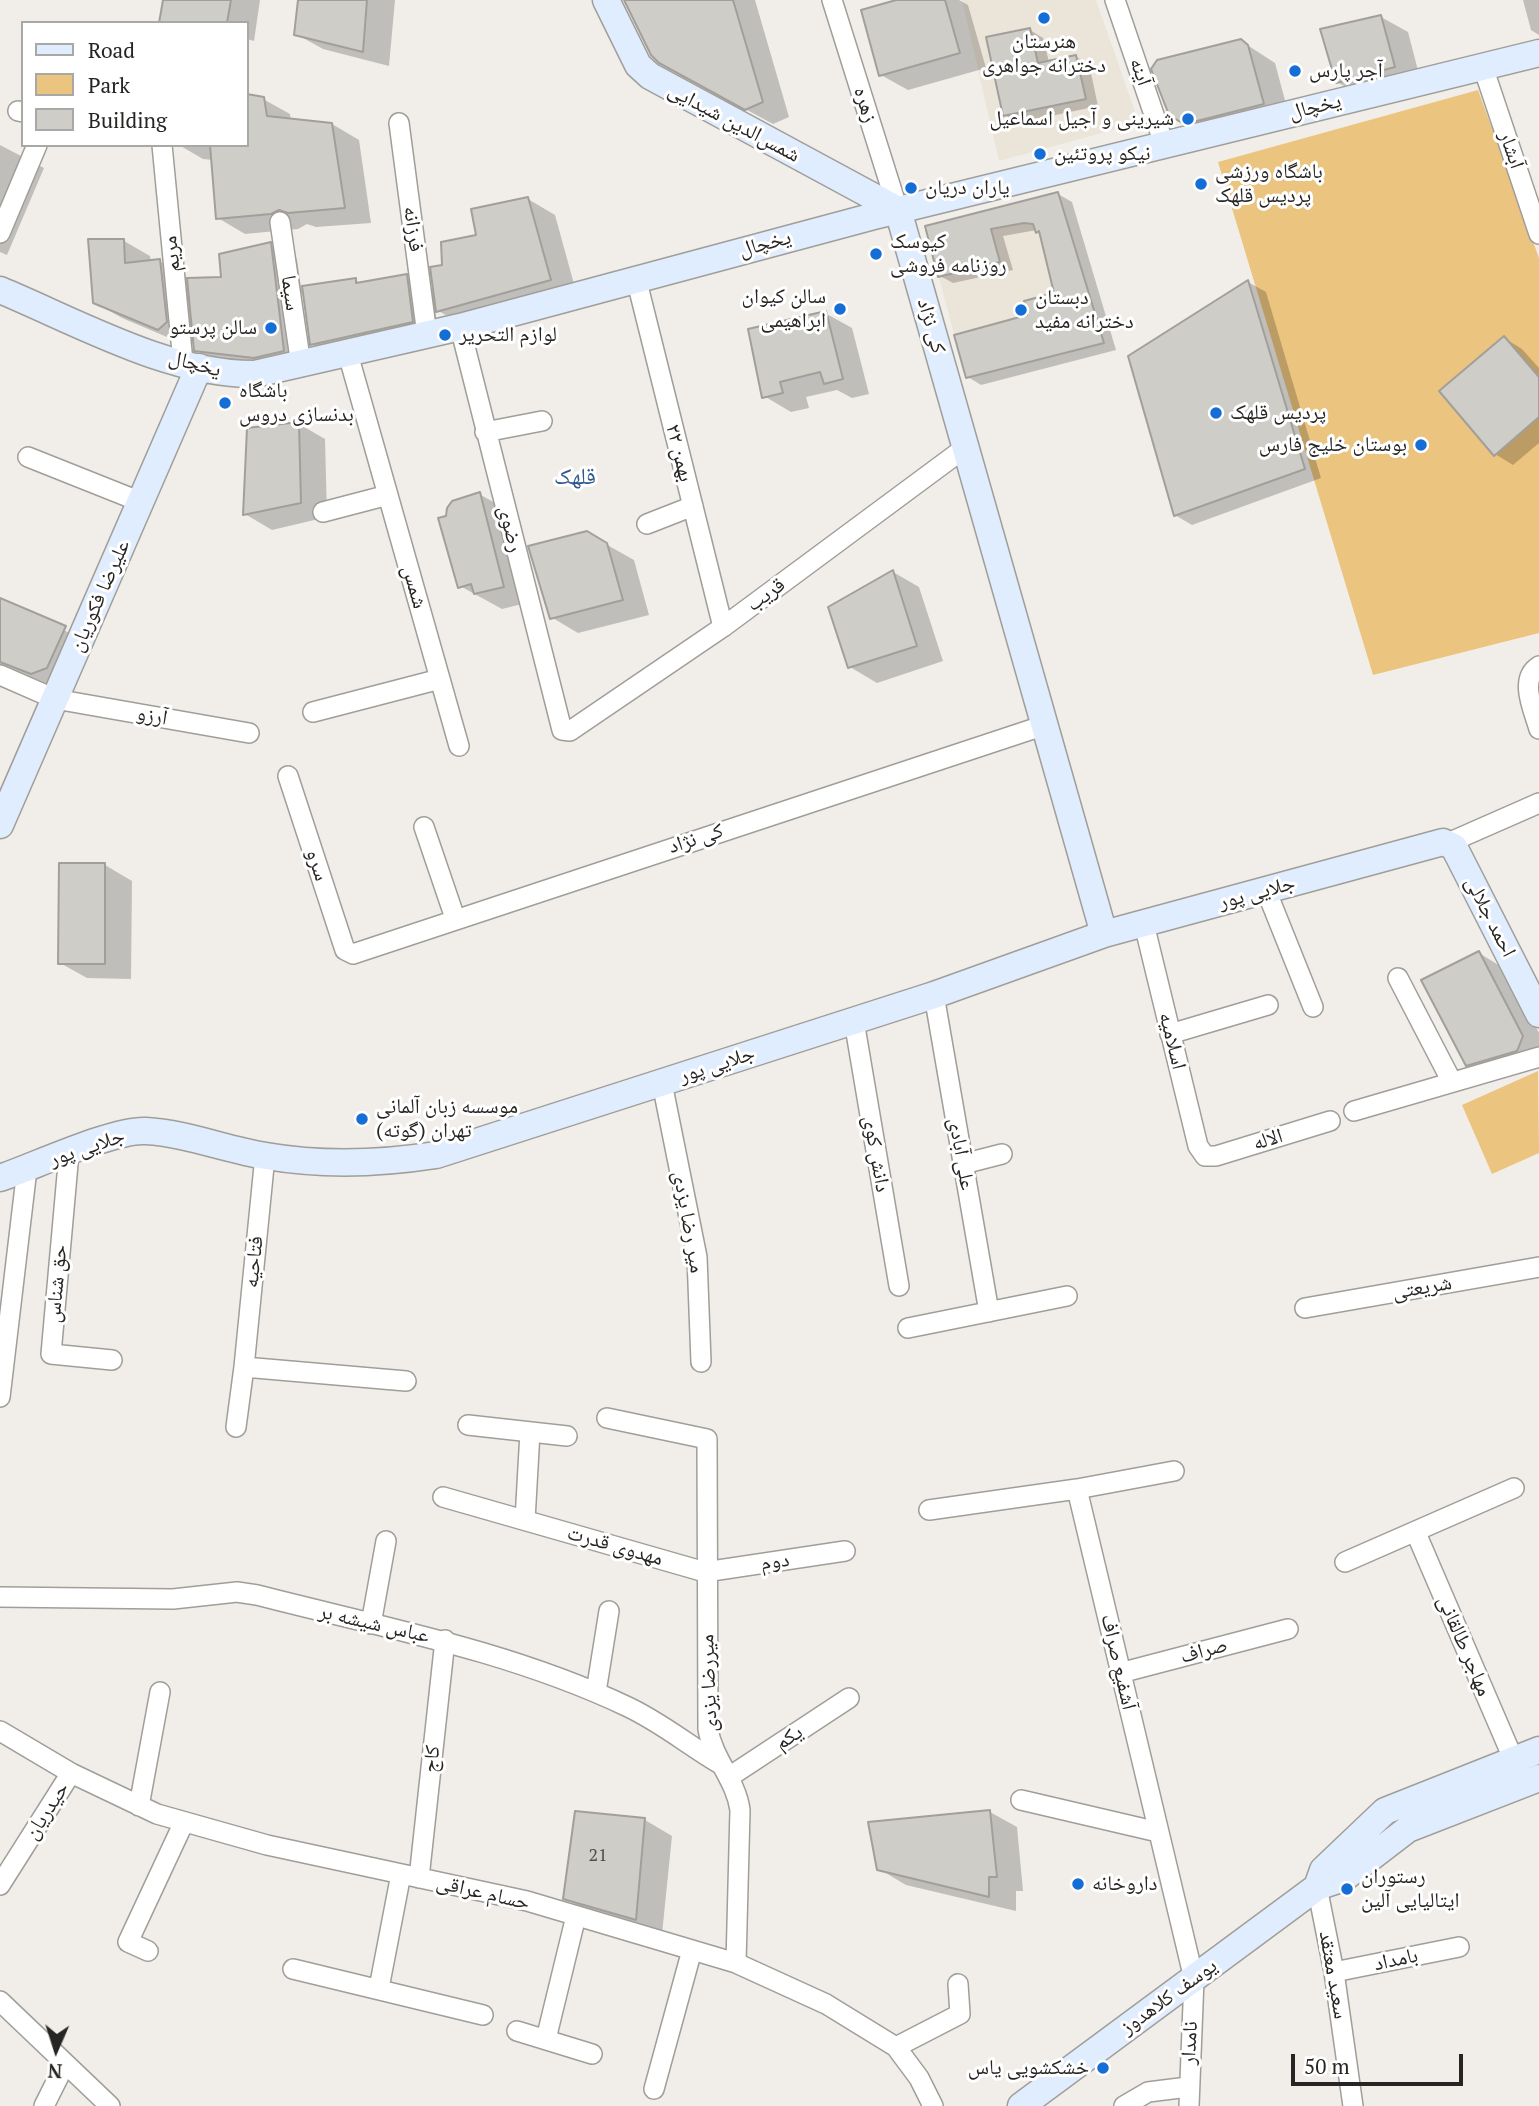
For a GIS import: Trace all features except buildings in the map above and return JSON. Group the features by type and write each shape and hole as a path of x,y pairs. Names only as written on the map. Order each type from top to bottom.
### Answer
{"street":[{"name":"شمس‌الدین شیدایی","path":"606,0 638,65 650,76 898,210"},
{"name":"زهره","path":"832,0 898,210"},
{"name":"آینه","path":"1115,0 1164,144"},
{"name":"یخچال","path":"0,290 132,346 191,365 234,374 255,374 460,327 898,210 1539,53"},
{"name":"آبشار","path":"1483,66 1539,234"},
{"name":"فرزانه","path":"399,123 427,335"},
{"path":"0,233 36,147"},
{"name":"مریم","path":"162,147 191,365"},
{"name":"کی نژاد","path":"898,210 1104,934"},
{"name":"سیما","path":"280,222 301,365"},
{"name":"۲۲ بهمن","path":"636,278 723,627"},
{"name":"رضوی","path":"460,327 562,730"},
{"name":"شمس","path":"348,354 459,746"},
{"name":"علیرضا فکوریان","path":"1,819 141,502 191,365"},
{"path":"485,432 542,421"},
{"name":"قریب","path":"562,730 570,732 723,627 965,447"},
{"path":"28,457 141,502"},
{"path":"323,512 388,495"},
{"path":"647,524 693,506"},
{"path":"1539,666 1529,678 1528,687 1539,730"},
{"name":"آرزو","path":"0,675 55,699 248,733"},
{"path":"313,712 440,679"},
{"name":"کی نژاد","path":"348,954 1045,725"},
{"name":"سرو","path":"288,776 348,954"},
{"path":"1437,845 1539,803"},
{"path":"424,827 455,918"},
{"name":"جلایی پور","path":"0,1178 111,1136 146,1131 265,1156 335,1165 386,1163 436,1155 934,995 1104,934 1437,845"},
{"name":"احمد جلالی","path":"1437,845 1454,847 1539,1014"},
{"path":"1266,890 1313,1007"},
{"name":"اسلامیه","path":"1144,924 1198,1146 1205,1156"},
{"path":"1398,978 1452,1082"},
{"name":"علی آبادی","path":"934,995 989,1312"},
{"path":"1170,1034 1268,1005"},
{"name":"دانش کوی","path":"854,1021 899,1286"},
{"path":"1354,1111 1539,1057"},
{"name":"میر رضا یزدی","path":"662,1083 697,1257 701,1362"},
{"name":"الاله","path":"1205,1156 1216,1156 1330,1121"},
{"name":"حق شناس","path":"69,1153 51,1354 112,1360"},
{"path":"963,1164 1002,1154"},
{"name":"فتاحیه","path":"236,1427 265,1156"},
{"path":"0,1397 27,1169"},
{"name":"شریعتی","path":"1305,1308 1539,1267"},
{"path":"908,1328 1067,1296"},
{"path":"244,1367 406,1381"},
{"name":"میررضا یزدی","path":"607,1418 707,1439 705,1572 708,1729 738,1796 740,1810 736,1963"},
{"path":"468,1425 567,1436"},
{"path":"525,1520 530,1432"},
{"path":"929,1510 1077,1489 1174,1471"},
{"path":"1345,1562 1514,1488"},
{"name":"آشفیع صراف","path":"1077,1489 1194,1979"},
{"name":"مهدوی قدرت","path":"443,1497 705,1572"},
{"name":"مهاجر طالقانی","path":"1416,1533 1512,1760 1532,1781"},
{"path":"371,1624 386,1541"},
{"name":"دوم","path":"705,1572 845,1551"},
{"name":"عباس شیشه بر","path":"0,1597 173,1599 237,1592 445,1640 596,1692 666,1727 725,1771"},
{"path":"596,1692 609,1611"},
{"name":"صراف","path":"1120,1673 1288,1629"},
{"name":"کاج","path":"379,1988 410,1876 445,1640"},
{"path":"139,1806 160,1692"},
{"name":"یکم","path":"725,1771 849,1698"},
{"name":"حسام عراقی","path":"0,1731 71,1773 139,1806 184,1822 267,1846 527,1901 736,1963 827,2004 896,2047 919,2078 933,2106"},
{"name":"یوسف کلاهدوز","path":"1317,1887 1323,1870 1385,1811 1539,1751"},
{"name":"حیدریان","path":"0,1885 71,1773"},
{"name":"یوسف کلاهدوز","path":"1021,2106 1317,1887 1344,1878 1408,1829 1532,1781"},
{"path":"1021,1800 1158,1832"},
{"path":"148,1951 128,1942 184,1822"},
{"name":"سعید معتقد","path":"1317,1887 1334,1972 1353,2106"},
{"path":"547,2039 576,1916"},
{"name":"بامداد","path":"1334,1972 1459,1947"},
{"path":"654,2089 692,1950"},
{"path":"293,1969 483,2015"},
{"name":"نامدار","path":"1189,2096 1194,1979"},
{"path":"896,2047 960,2014 958,1984"},
{"path":"0,2001 110,2106"},
{"path":"517,2031 592,2054"},
{"path":"44,2106 65,2064"},
{"path":"1124,2106 1148,2092 1189,2096"}],"shaded area":[{"path":"962,0 1096,0 1139,123 999,161"},
{"name":"دبستان دخترانه مفید","path":"1058,192 1104,343 966,378 925,226"}],"green space":[{"name":"بوستان خلیج فارس","path":"1478,90 1539,258 1539,633 1373,675 1218,162"},
{"path":"1538,1071 1539,1153 1492,1174 1462,1105"}],"place":[{"name":"هنرستان دخترانه جواهری","path":"1044,18"},
{"name":"آجر پارس","path":"1295,71"},
{"name":"شیرینی و آجیل اسماعيل","path":"1188,119"},
{"name":"نیکو پروتئین","path":"1040,154"},
{"name":"باشگاه ورزشی پردیس قلهک","path":"1201,184"},
{"name":"یاران دریان","path":"911,188"},
{"name":"کیوسک روزنامه فروشی","path":"876,254"},
{"name":"سالن کیوان ابراهیمی","path":"840,309"},
{"name":"دبستان دخترانه مفید","path":"1021,310"},
{"name":"سالن پرستو","path":"271,328"},
{"name":"لوازم التحریر","path":"445,335"},
{"name":"باشگاه بدنسازی دروس","path":"225,403"},
{"name":"پردیس قلهک","path":"1216,413"},
{"name":"بوستان خلیج فارس","path":"1421,445"},
{"name":"موسسه زبان آلمانی تهران (گوته)","path":"362,1119"},
{"name":"داروخانه","path":"1078,1884"},
{"name":"رستوران ایتالیایی آلین","path":"1347,1889"},
{"name":"خشکشویی یاس","path":"1103,2068"}],"district":[{"name":"قلهک","path":"575,477"}]}
